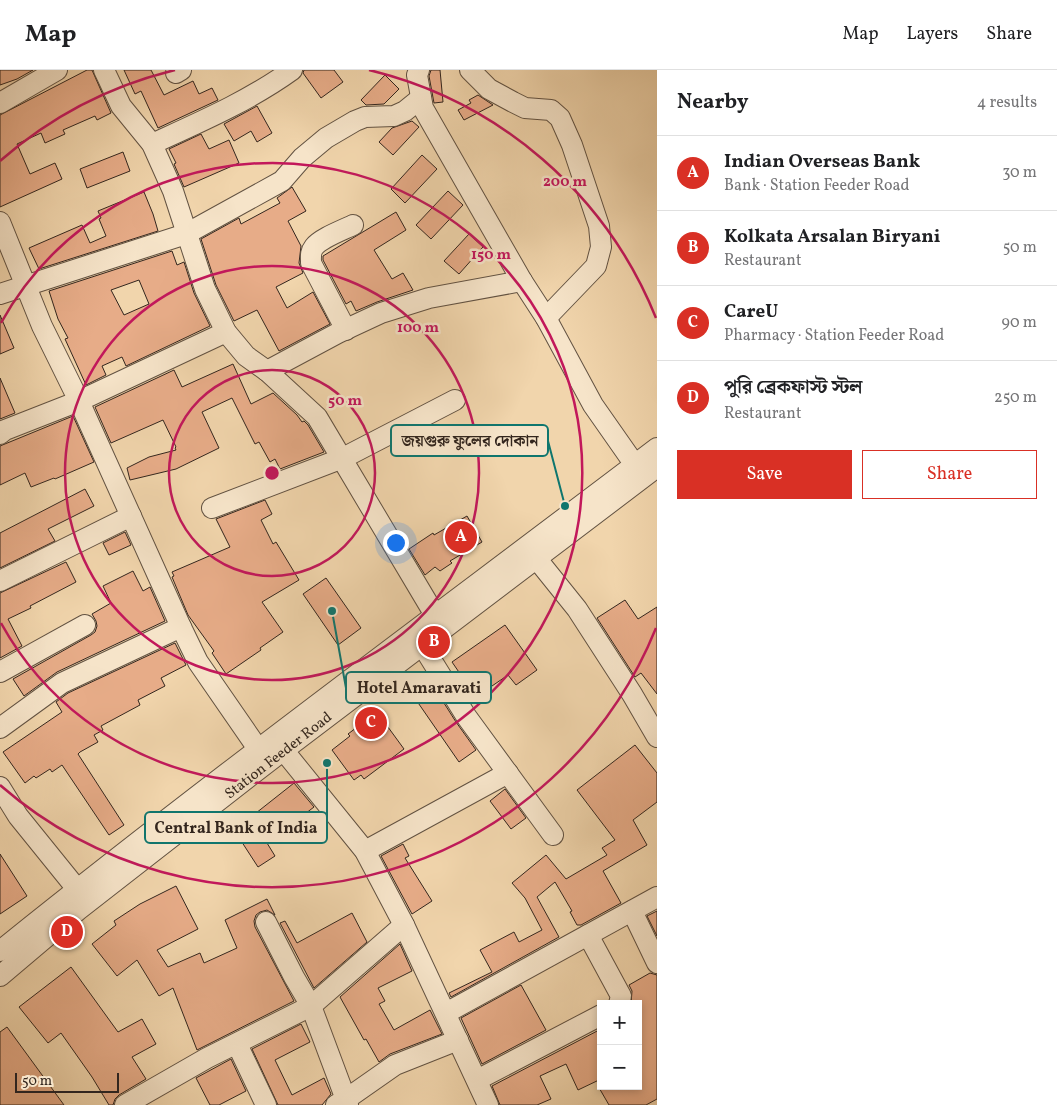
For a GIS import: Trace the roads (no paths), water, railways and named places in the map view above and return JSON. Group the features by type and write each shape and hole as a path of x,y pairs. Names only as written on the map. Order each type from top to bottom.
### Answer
{"street":[{"path":"0,103 57,70"},
{"path":"104,70 121,106 152,144 173,191 205,289 226,332 246,356 267,371 317,417 439,622"},
{"path":"152,144 232,107 292,70"},
{"path":"419,70 417,75 423,108 522,280 546,318 594,405 635,465"},
{"path":"470,70 489,88 513,102 525,108 551,110 560,118 572,145 599,226 601,247 596,266 546,318"},
{"path":"0,294 186,234 282,181 302,158 320,143 355,121 365,117 394,116 405,111 421,98"},
{"path":"0,222 42,326 79,401 198,662 270,754 365,851 404,925 487,1105"},
{"path":"346,330 311,263 311,254 314,247 322,240 353,225"},
{"path":"267,371 381,313 429,298 522,280"},
{"path":"0,434 5,430 79,401 226,332"},
{"path":"212,508 343,458 454,400"},
{"name":"Station Feeder Road","path":"0,976 270,754 657,448"},
{"name":"Station Feeder Road","path":"0,951 77,889 422,645 439,622 536,558 657,467"},
{"path":"0,581 130,516"},
{"path":"536,558 576,609 632,694 657,737"},
{"path":"0,672 85,625"},
{"path":"0,728 62,683 181,627"},
{"path":"422,645 466,716 552,835"},
{"path":"365,851 508,773"},
{"path":"0,787 18,816 77,889"},
{"path":"446,1013 657,897"},
{"path":"632,911 657,963"},
{"path":"266,922 311,1006 343,1103 395,1066 458,1040"},
{"path":"125,1105 206,1058 311,1006 404,925"},
{"path":"588,935 620,996 620,1000"},
{"path":"477,1080 597,1017"},
{"path":"237,1044 266,1105"}],"place":[{"name":"জয়গুরু ফুলের দোকান","path":"565,506"},
{"name":"Indian Overseas Bank","path":"461,537"},
{"name":"Hotel Amaravati","path":"332,611"},
{"name":"Kolkata Arsalan Biryani","path":"434,642"},
{"name":"CareU","path":"371,723"},
{"name":"Central Bank of India","path":"327,763"},
{"name":"পুরি ব্রেকফাস্ট স্টল","path":"67,932"}]}
